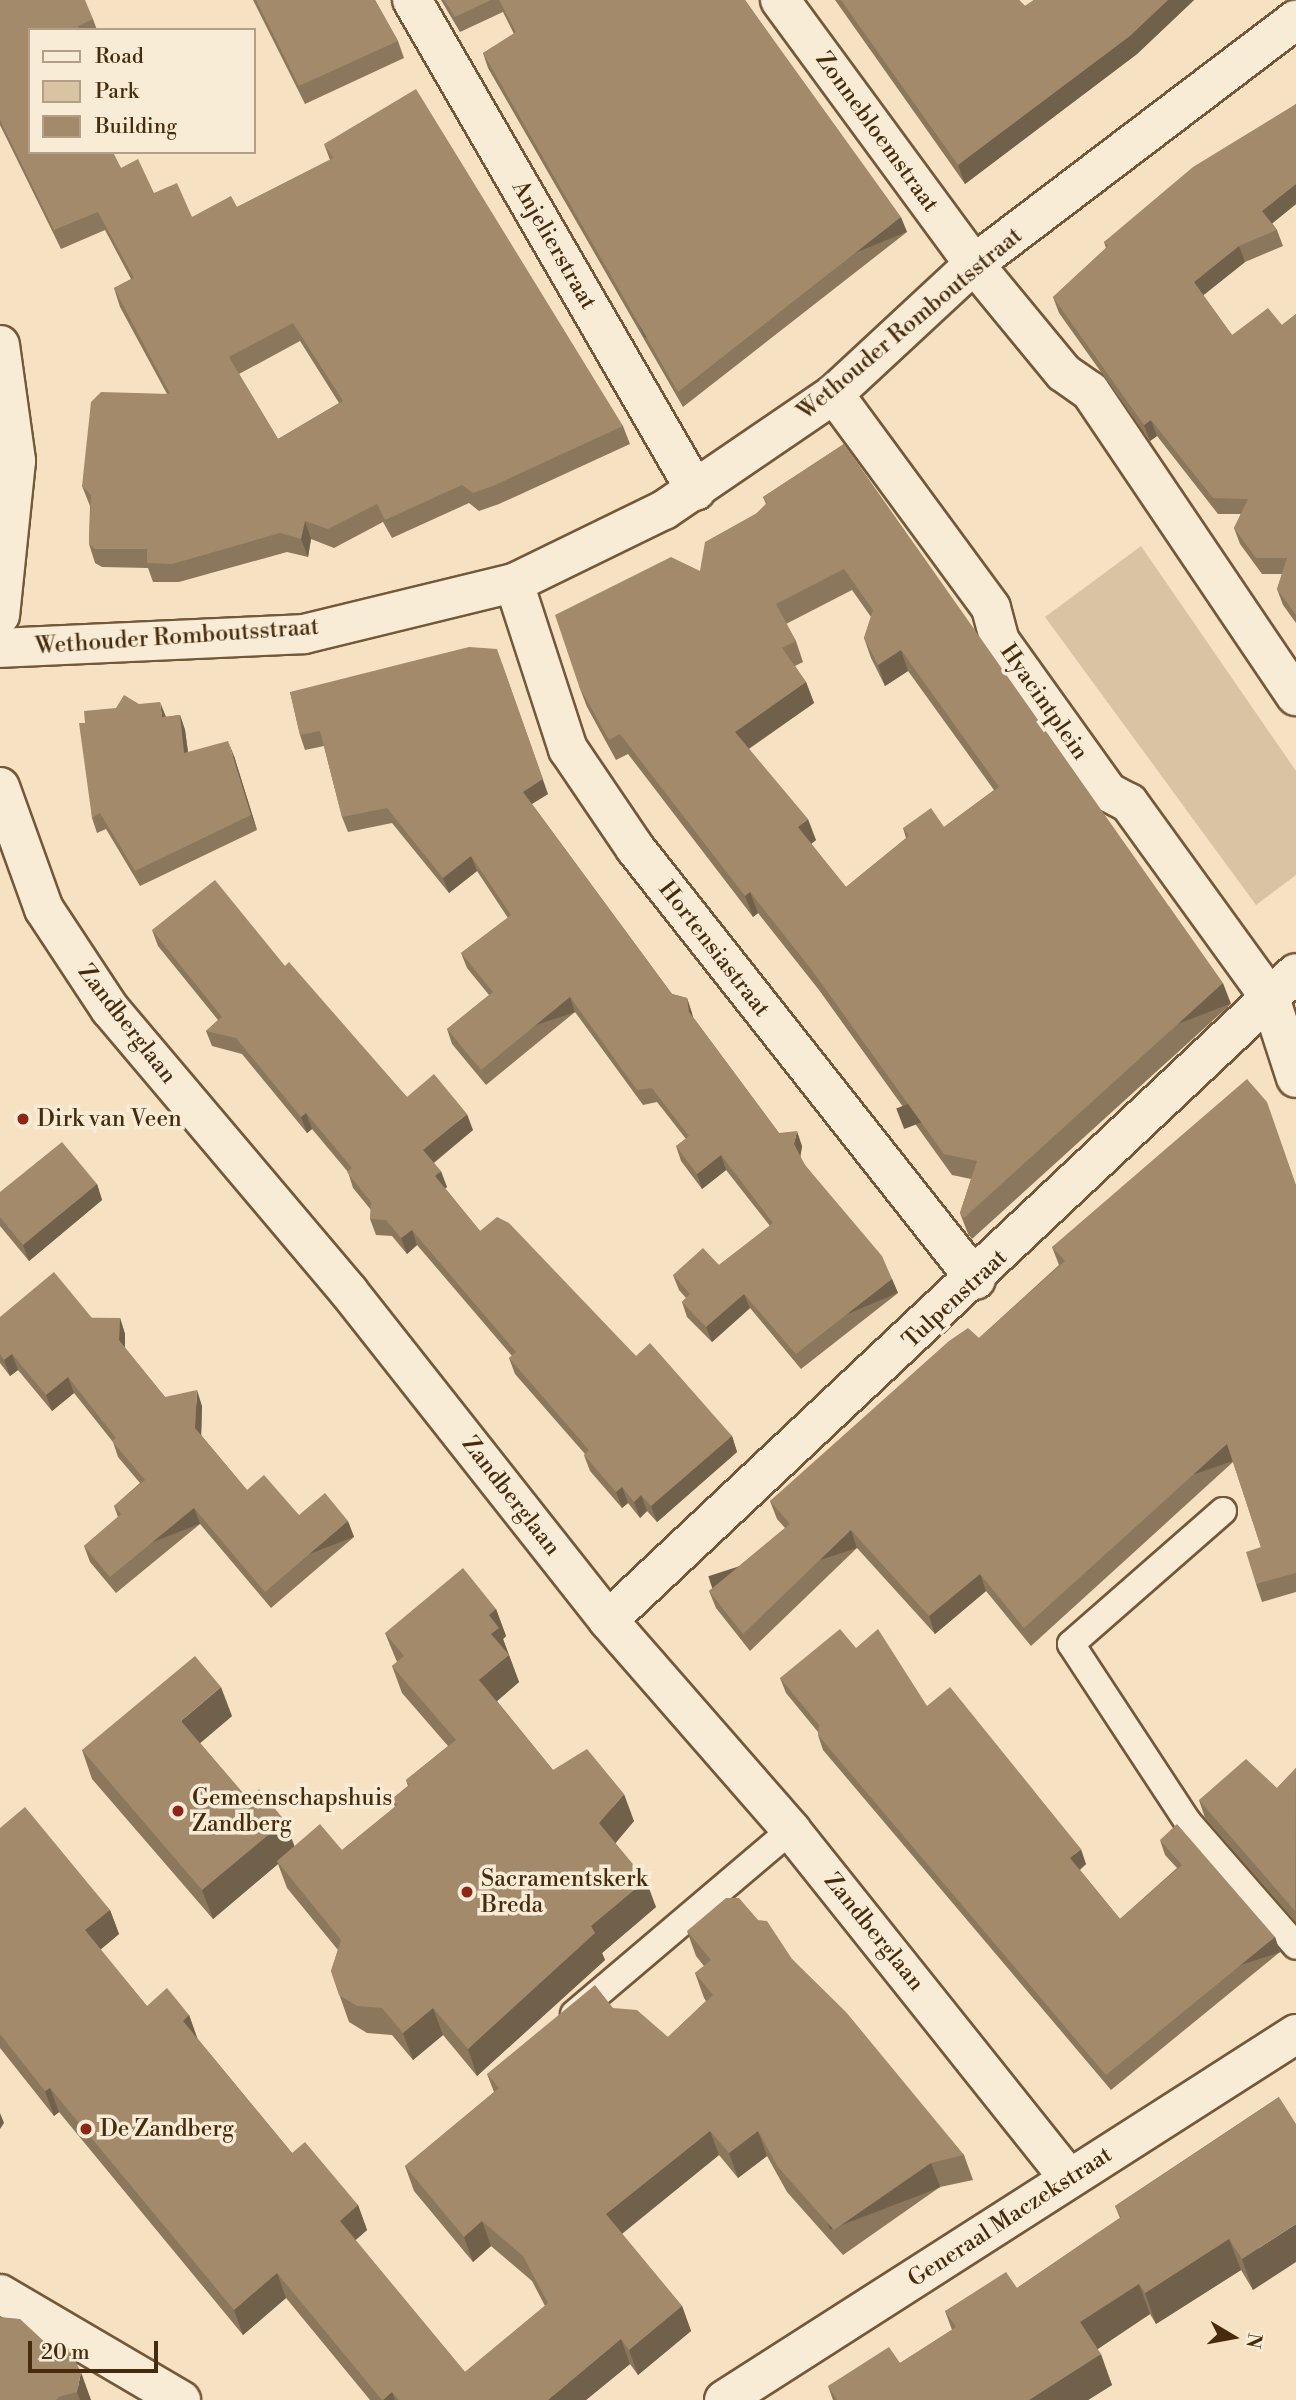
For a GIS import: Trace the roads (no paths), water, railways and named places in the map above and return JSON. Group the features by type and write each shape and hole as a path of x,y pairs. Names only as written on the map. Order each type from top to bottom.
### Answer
{"street":[{"name":"Anjelierstraat","path":"412,0 696,491"},
{"name":"Zonnebloemstraat","path":"780,0 974,264"},
{"name":"Wethouder Romboutsstraat","path":"0,648 304,634 514,583 696,491 834,394 974,264 1294,26"},
{"path":"974,264 1064,373 1090,391 1296,696"},
{"path":"0,345 16,461 0,615"},
{"name":"Hyacintplein","path":"834,394 991,608 1000,641 1108,792 1129,803 1283,986 1296,1078"},
{"name":"Hortensiastraat","path":"514,583 568,749 635,848 976,1280"},
{"name":"Zandberglaan","path":"0,787 44,909 110,1009 349,1292 608,1620 792,1830 1069,2178"},
{"name":"Tulpenstraat","path":"608,1620 976,1280 1283,986"},
{"name":"Generaal Maczekstraat","path":"724,2400 1069,2178 1200,2101 1296,2034"},
{"path":"0,2294 181,2400"}],"lane":[{"path":"1223,1511 1072,1644 1188,1822 1296,1946"},
{"path":"554,2031 792,1830"}],"place":[{"name":"Dirk van Veen","path":"23,1119"},
{"name":"Gemeenschapshuis Zandberg","path":"178,1811"},
{"name":"Sacramentskerk Breda","path":"467,1892"},
{"name":"De Zandberg","path":"86,2129"}]}
